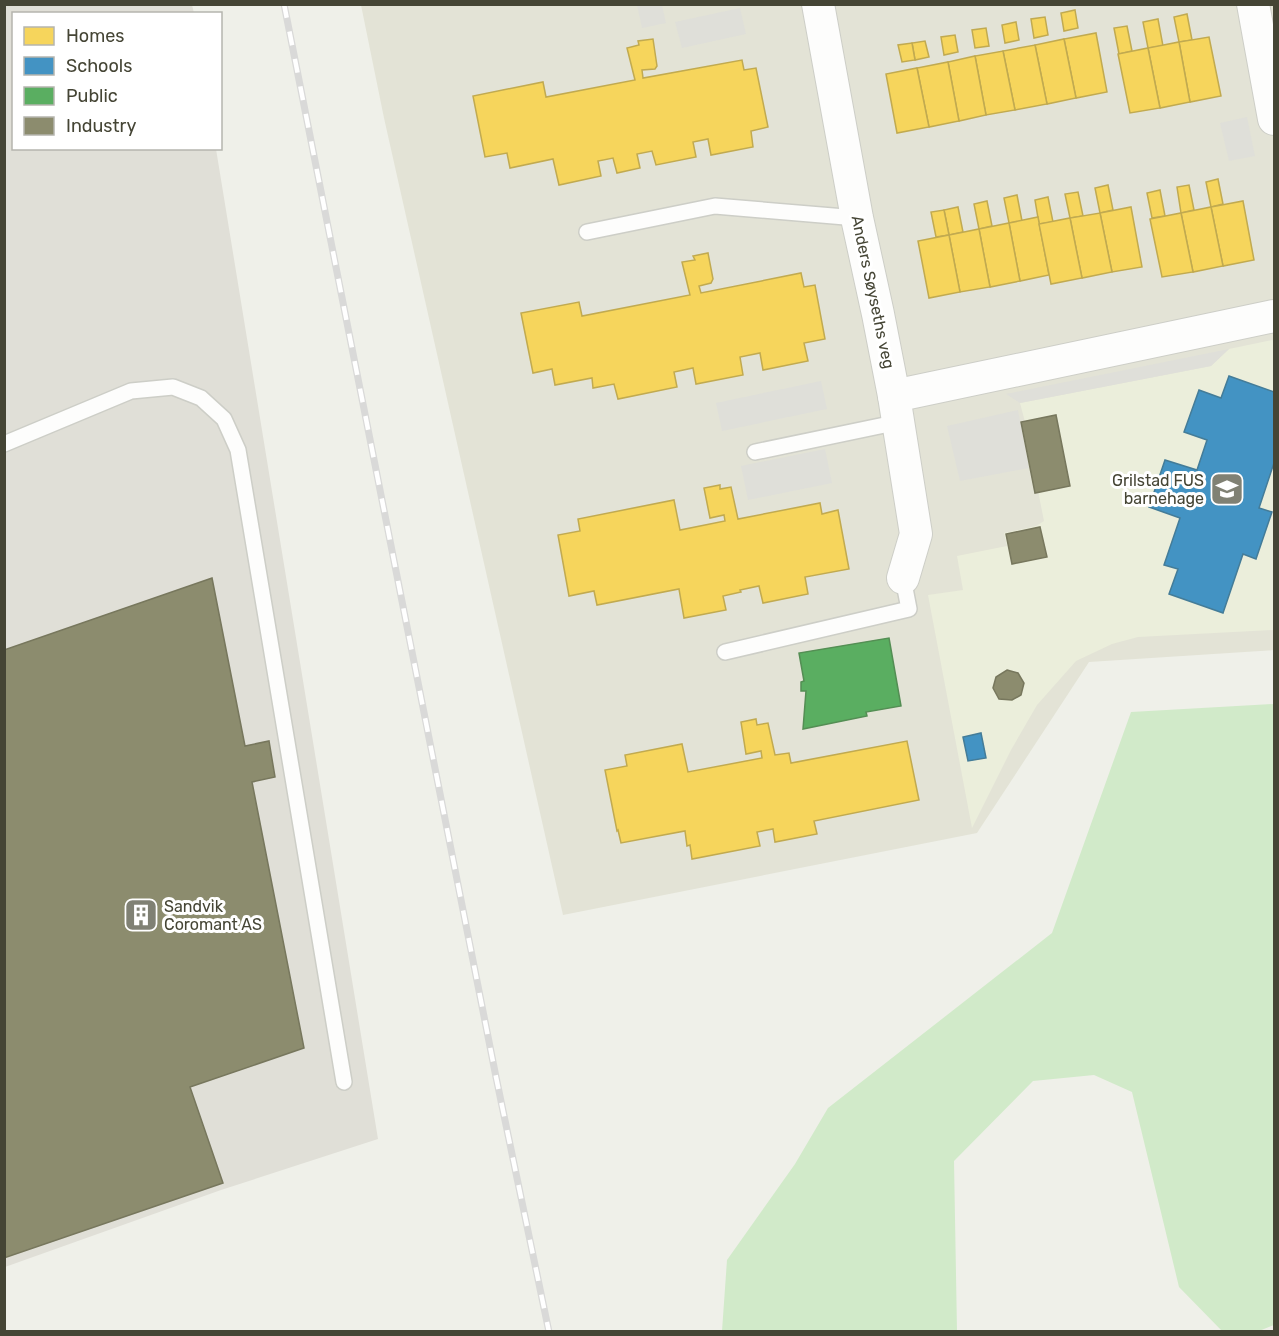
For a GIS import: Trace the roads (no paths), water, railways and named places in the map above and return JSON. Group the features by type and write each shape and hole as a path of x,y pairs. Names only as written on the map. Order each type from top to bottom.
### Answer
{"street":[{"name":"Anders Søyseths veg","path":"818,4 857,218 896,409 916,534 903,578"},
{"path":"1253,4 1275,119"},
{"path":"896,409 1275,316"}],"lane":[{"path":"587,232 716,206 857,218"},
{"path":"4,444 131,391 173,387 201,398 224,419 238,450 344,1082"},
{"path":"755,452 896,409"},
{"path":"725,652 909,609 903,578"}],"railway":[{"path":"284,4 496,1077 549,1332"}],"place":[{"name":"Grilstad FUS barnehage","path":"1227,489"},
{"name":"Sandvik Coromant AS","path":"141,915"}]}
